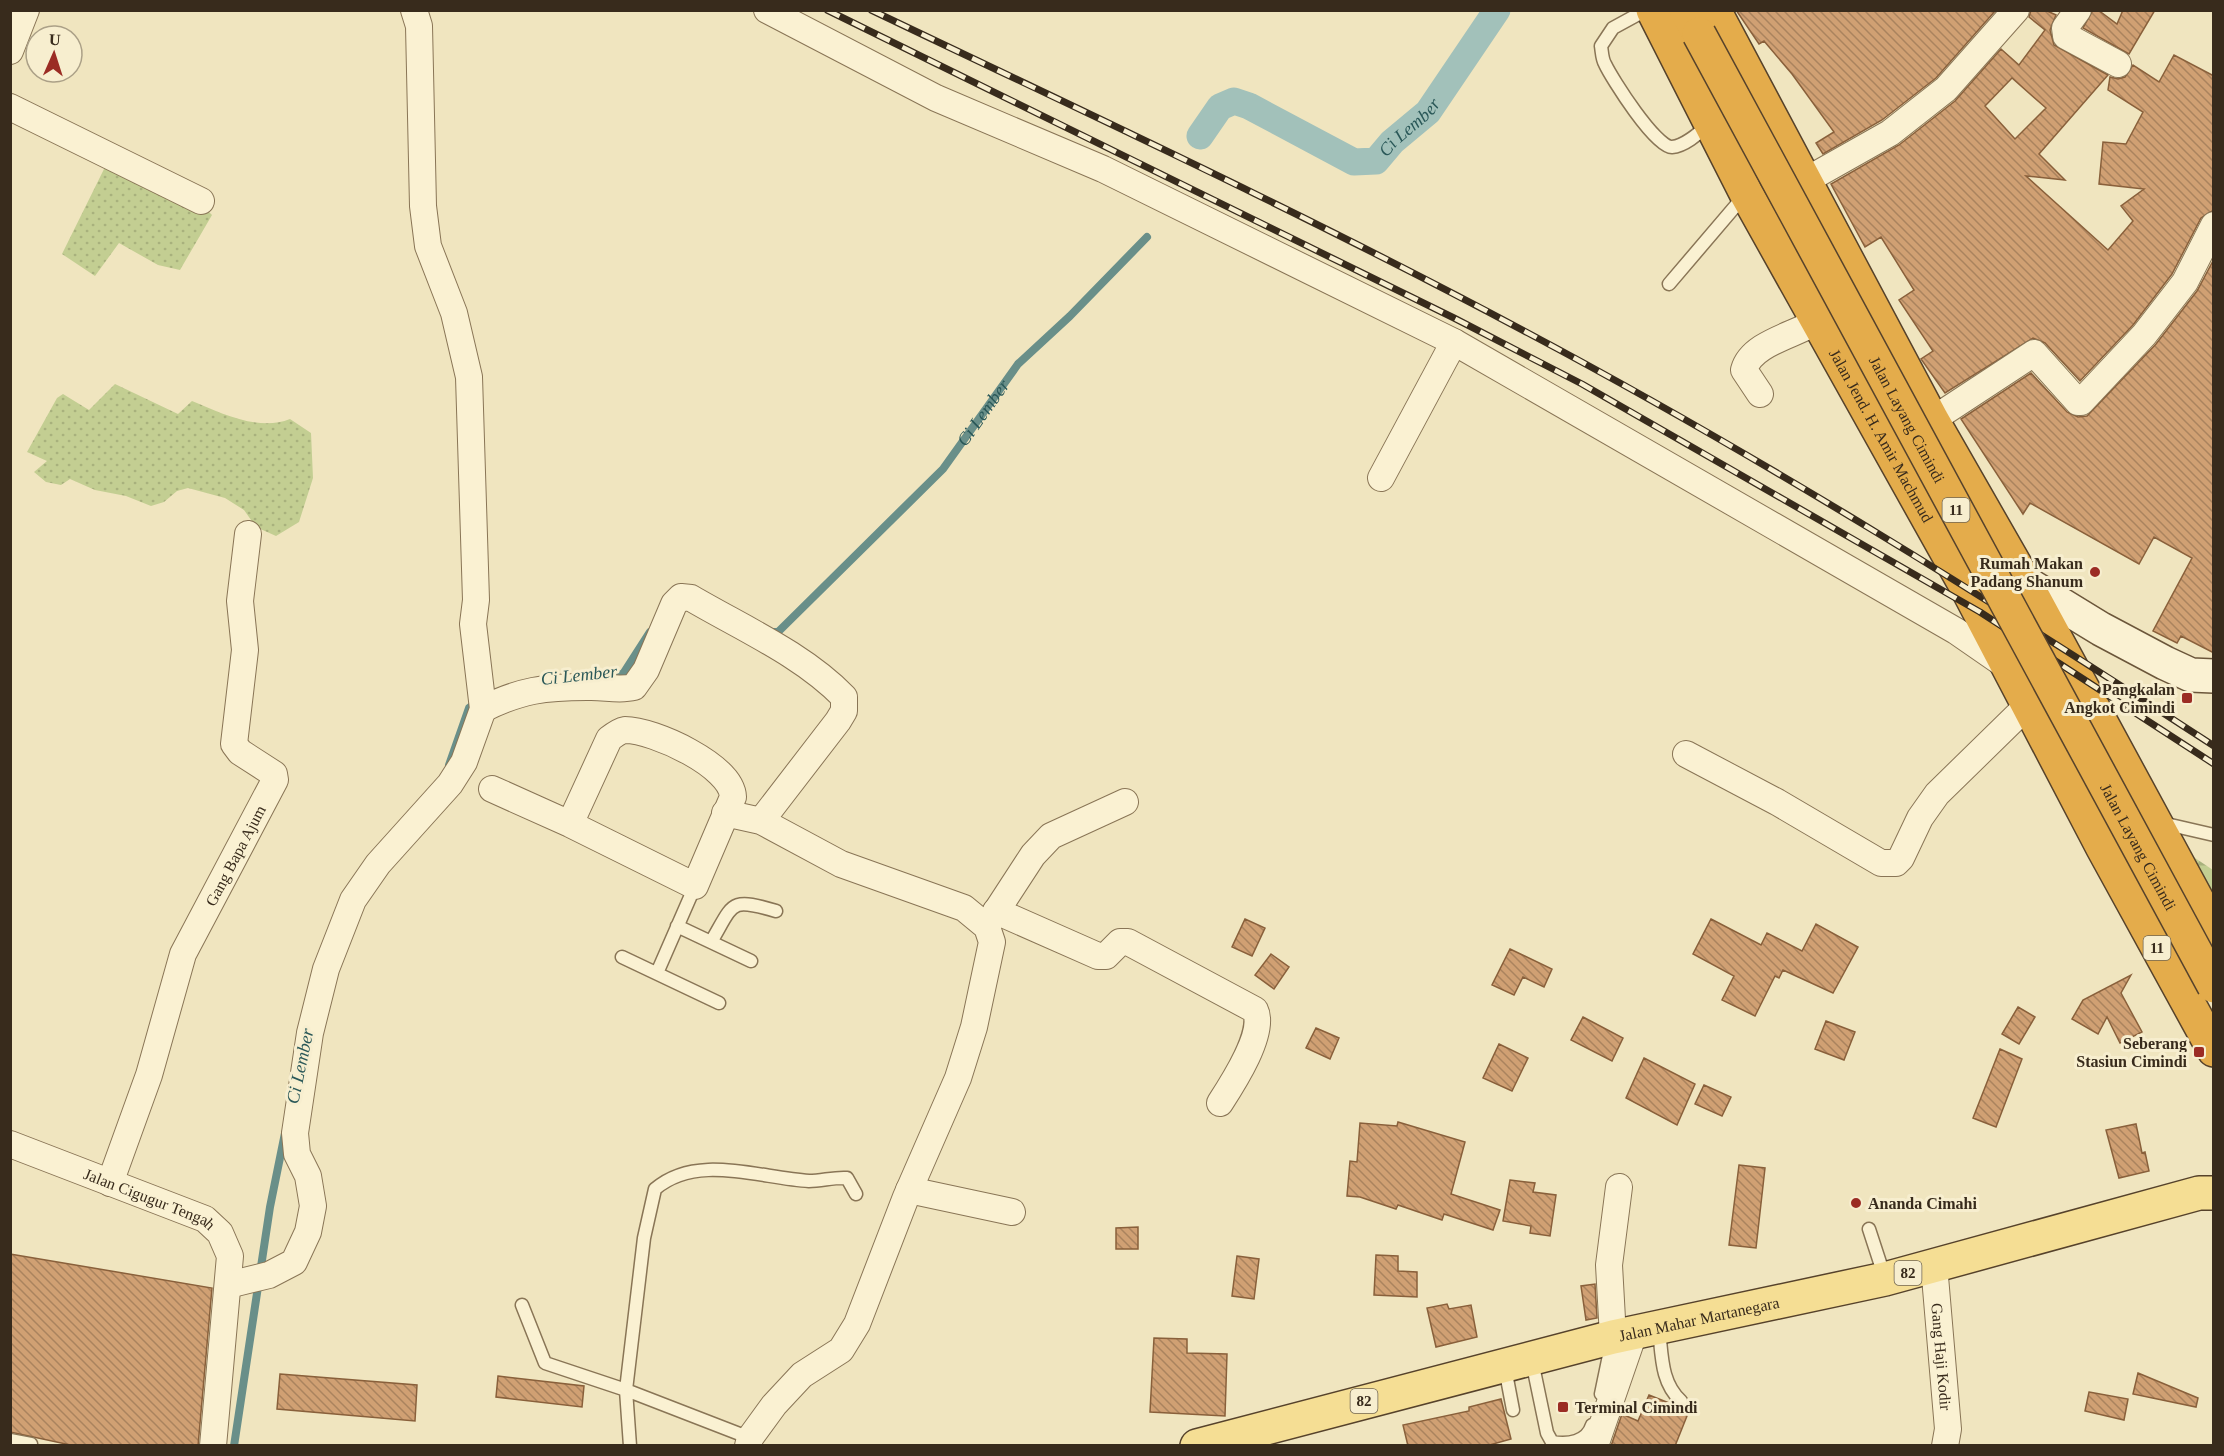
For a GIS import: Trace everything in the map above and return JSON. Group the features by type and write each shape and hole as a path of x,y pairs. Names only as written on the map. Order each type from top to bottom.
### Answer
{"highway":[{"name":"Jalan Jend. H. Amir Machmud","path":"1653,10 1746,193 1920,505 2214,1050"},
{"name":"11","path":"1700,18 1805,181 1932,420 2026,584 2214,931"},
{"name":"Jalan Layang Cimindi","path":"1700,18 2214,986"},
{"path":"1887,447 1932,420"},
{"path":"2103,848 2154,822"}],"main road":[{"path":"1920,505 2026,584 2101,629 2191,675 2214,676"},
{"name":"Jalan Mahar Martanegara","path":"1197,1446 1518,1361 1635,1333 1885,1279 2209,1187"}],"street":[{"path":"10,51 26,10"},
{"path":"248,1280 294,1262 308,1232 313,1206 308,1176 297,1154 295,1133 310,1033 326,969 353,900 378,864 450,784 464,762 481,698 473,624 476,600 469,377 454,313 428,246 423,207 419,26 414,10"},
{"path":"767,10 936,98 1103,169 1454,342 1956,631 2008,667"},
{"path":"1805,181 1890,133 1946,89 2016,10"},
{"path":"2078,10 2065,28 2066,36 2118,64"},
{"path":"10,107 201,201"},
{"path":"1932,420 2034,353 2080,404 2144,336 2185,282 2214,225"},
{"path":"1760,394 1744,370 1747,361 1766,346 1804,330 1817,321"},
{"path":"1381,477 1454,342"},
{"name":"Gang Bapa Ajum","path":"111,1183 150,1075 183,954 275,780 274,774 240,752 234,744 245,650 240,601 248,534"},
{"path":"481,698 542,689 590,686 621,690 634,687 646,670 674,604 681,597 690,598 799,661 830,683 844,697 843,711 838,721 761,821"},
{"path":"1686,754 1777,802 1881,863 1889,864 1896,863 1901,858 1920,818 1937,794 2027,706"},
{"path":"492,789 570,824 695,886 725,813 734,797 733,786 717,768 660,737 627,730 618,732 609,739 570,824"},
{"path":"749,1442 774,1405 802,1376 841,1350 857,1324 909,1190 958,1078 974,1027 990,954 991,919 1033,855 1051,836 1125,802"},
{"path":"725,813 761,821 841,864 1098,956 1106,956 1120,942 1128,942 1255,1010 1259,1026 1238,1074 1221,1103"},
{"name":"Jalan Cigugur Tengah","path":"10,1144 205,1219 220,1233 230,1256 248,1280 213,1446"},
{"path":"1595,1446 1635,1333 1609,1264 1619,1187"},
{"path":"909,1190 1012,1212"},
{"name":"Gang Haji Kodir","path":"1934,1265 1947,1407 1948,1429 1945,1446"}],"lane":[{"path":"1646,10 1613,28 1601,46 1603,62 1653,135 1664,145 1673,147 1691,139 1709,124"},
{"path":"1669,284 1746,193"},
{"path":"2154,822 2214,835"},
{"path":"657,973 695,886"},
{"path":"711,942 731,908 738,903 747,902 776,911"},
{"path":"677,926 751,961"},
{"path":"622,957 719,1003"},
{"path":"630,1446 626,1390 644,1238 655,1189 676,1174 725,1169 768,1178 811,1181 847,1178 856,1194"},
{"path":"1869,1229 1885,1279"},
{"path":"522,1305 545,1363 626,1390 749,1442"},
{"path":"1518,1361 1552,1442 1570,1443 1582,1439 1590,1432 1635,1333 1664,1372 1669,1390 1681,1401"},
{"path":"1513,1410 1518,1361"},
{"path":"10,1440 31,1444"}],"green space":[{"path":"106,165 195,198 212,215 180,270 158,265 119,243 95,276 62,254"},
{"path":"115,384 178,414 192,401 253,422 266,423 290,419 311,433 313,478 299,522 276,536 256,527 244,510 225,498 188,488 177,491 164,502 151,506 126,496 95,490 70,479 61,485 46,482 34,472 47,461 27,452 57,398 63,394 89,410"},
{"path":"2183,850 2213,870 2213,904"}],"building":[{"path":"1736,10 1996,10 1936,78 1882,120 1823,154 1816,143 1834,132 1792,74 1764,41 1759,44"},
{"path":"2031,10 2045,10 2056,15 2050,30 2054,45 2108,75 2039,154 2065,180 2026,176 2108,250 2133,221 2121,206 2144,189 2099,184 2103,142 2126,144 2143,112 2108,90 2110,77 2118,79 2125,77 2133,65 2159,82 2174,55 2214,76 2214,210 2201,218 2172,274 2133,325 2080,381 2045,343 2033,338 1945,393 1921,359 1933,351 1899,300 1914,290 1881,237 1865,247 1831,184 1899,145 1955,101 2001,49 2019,65 2045,30 2029,17","holes":["2012,78 2046,108 2015,139 1985,106"]},
{"path":"2093,10 2098,10 2117,24 2123,10 2155,10 2129,54 2083,28"},
{"path":"2214,259 2214,653 2181,636 2177,643 2153,631 2192,558 2154,537 2139,564 2030,503 2023,514 1961,419 2031,373 2067,412 2078,417 2087,416 2156,344 2197,291"},
{"path":"1245,919 1265,928 1252,956 1232,947"},
{"path":"1711,919 1761,945 1767,933 1802,951 1816,924 1858,947 1833,993 1783,970 1779,978 1775,976 1755,1016 1722,1000 1734,976 1693,954"},
{"path":"1510,949 1552,969 1544,987 1523,977 1514,995 1492,985"},
{"path":"1271,954 1289,967 1274,989 1255,975"},
{"path":"2131,975 2121,993 2142,1032 2120,1043 2107,1017 2098,1034 2072,1019 2083,1000"},
{"path":"2018,1007 2035,1017 2019,1044 2002,1034"},
{"path":"1583,1017 1623,1038 1612,1061 1571,1040"},
{"path":"1826,1021 1855,1032 1844,1060 1815,1049"},
{"path":"1316,1028 1339,1038 1330,1059 1306,1048"},
{"path":"1499,1044 1528,1058 1512,1091 1483,1078"},
{"path":"2000,1049 2022,1059 1996,1127 1973,1118"},
{"path":"1644,1058 1695,1084 1677,1125 1626,1098"},
{"path":"1704,1085 1731,1097 1722,1116 1695,1104"},
{"path":"1398,1122 1465,1142 1451,1194 1500,1210 1493,1230 1444,1214 1442,1220 1398,1205 1396,1209 1360,1197 1347,1196 1350,1161 1357,1162 1360,1123 1397,1126"},
{"path":"2136,1124 2142,1153 2145,1152 2149,1171 2119,1178 2106,1130"},
{"path":"1739,1165 1765,1168 1756,1248 1729,1245"},
{"path":"1510,1180 1535,1183 1533,1192 1556,1195 1550,1236 1530,1233 1531,1226 1503,1221"},
{"path":"1138,1227 1138,1249 1116,1249 1116,1228"},
{"path":"10,1254 212,1288 198,1446 75,1446 10,1432"},
{"path":"1376,1255 1398,1256 1398,1271 1417,1272 1417,1297 1374,1295"},
{"path":"1237,1256 1259,1259 1254,1299 1232,1296"},
{"path":"1595,1284 1597,1318 1586,1320 1581,1286"},
{"path":"1447,1304 1449,1309 1471,1305 1477,1337 1436,1347 1427,1308"},
{"path":"1154,1338 1187,1339 1187,1353 1227,1354 1225,1416 1150,1412"},
{"path":"2138,1373 2198,1398 2196,1407 2133,1394"},
{"path":"280,1374 417,1385 415,1421 277,1409"},
{"path":"498,1376 584,1386 582,1407 496,1397"},
{"path":"2089,1392 2128,1399 2124,1420 2085,1411"},
{"path":"1649,1395 1689,1411 1675,1446 1611,1446 1622,1414 1638,1421"},
{"path":"1501,1399 1511,1439 1486,1446 1408,1446 1403,1425 1469,1411 1469,1407"}],"waterway":[{"name":"Ci Lember","path":"1200,136 1220,107 1234,101 1249,106 1354,162 1376,161 1392,142 1428,112 1497,10"},
{"name":"Ci Lember","path":"770,632 778,632 943,469 1018,364 1070,316 1147,237"},
{"name":"Ci Lember","path":"598,676 623,674 650,632"},
{"name":"Ci Lember","path":"449,765 469,708 478,701"},
{"name":"Ci Lember","path":"234,1446 270,1207 285,1133"}],"railway":[{"path":"827,10 1454,318 1582,384 1980,612 2214,764"},
{"path":"871,10 1284,208 1447,290 1616,381 1875,532 2045,637 2214,746"}],"place":[{"name":"Rumah Makan Padang Shanum","path":"2095,572"},
{"name":"Pangkalan Angkot Cimindi","path":"2187,698"},
{"name":"Seberang Stasiun Cimindi","path":"2199,1052"},
{"name":"Ananda Cimahi","path":"1856,1203"},
{"name":"Terminal Cimindi","path":"1563,1407"}]}
